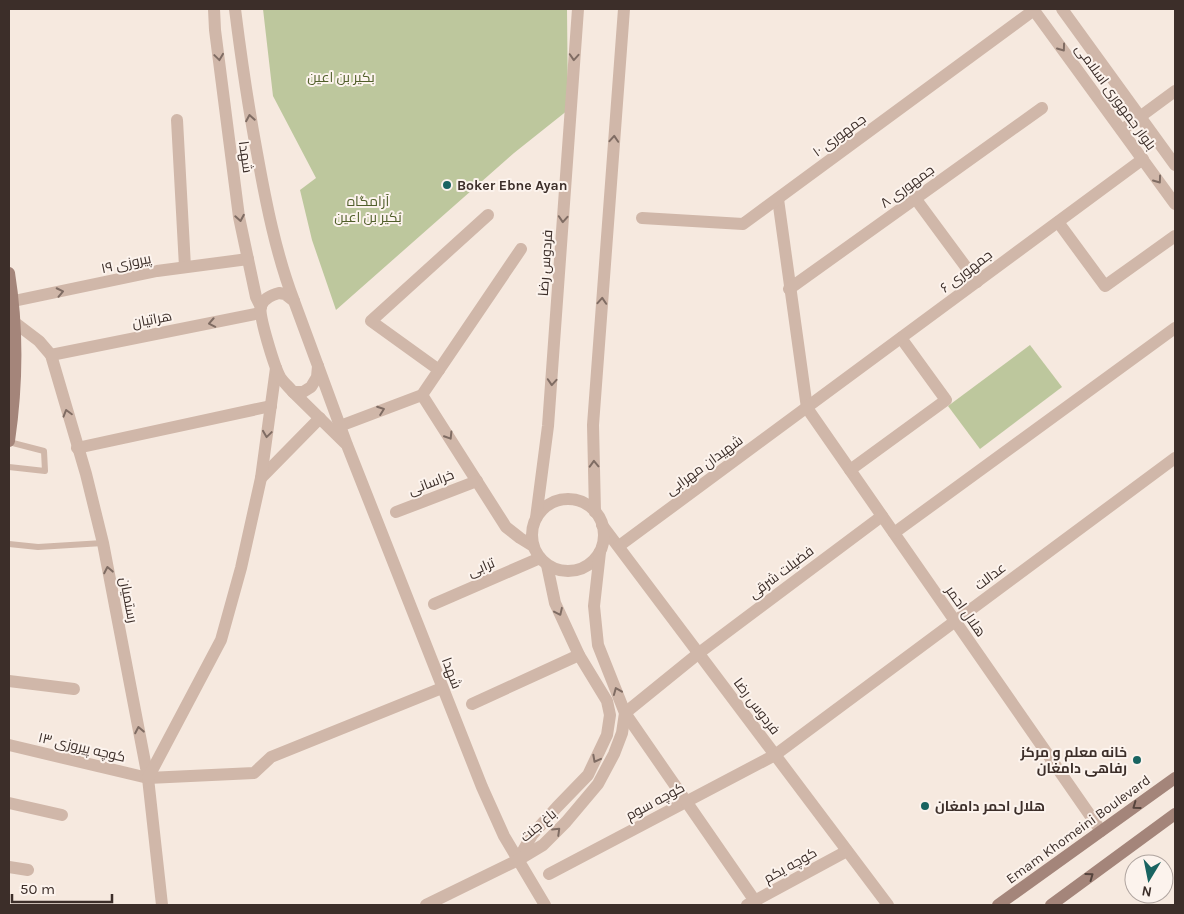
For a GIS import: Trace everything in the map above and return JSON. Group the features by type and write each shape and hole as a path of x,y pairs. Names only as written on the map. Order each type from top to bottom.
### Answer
{"main road":[{"path":"9,273 14,322 15,365 13,412 9,442"},
{"name":"Emam Khomeini Boulevard","path":"998,905 1175,778"},
{"path":"1051,905 1175,814"}],"street":[{"name":"شهدا","path":"214,9 215,30 239,217 256,297 276,368 281,378 293,392 347,445"},
{"name":"شهدا","path":"235,9 248,104 263,190 294,301 347,445 492,813 545,905"},
{"name":"فردوس رضا","path":"536,518 548,426 578,9"},
{"path":"624,9 593,426 596,512 602,524 604,539 600,552 594,606 598,645 625,713 687,802 751,903"},
{"name":"بلوار جمهوری اسلامی","path":"1062,9 1175,165"},
{"name":"بلوار جمهوری اسلامی","path":"1034,10 1175,204"},
{"name":"جمهوری ۱۰","path":"642,218 744,224 1034,10"},
{"path":"1122,130 1175,91"},
{"name":"جمهوری ۸","path":"789,289 1042,108"},
{"path":"177,120 185,268"},
{"name":"جمهوری ۶","path":"807,408 1143,159"},
{"path":"915,198 977,282"},
{"path":"778,199 807,408"},
{"path":"439,370 372,321 488,215"},
{"path":"1058,222 1105,286 1175,236"},
{"path":"340,426 422,395 521,249"},
{"name":"پیروزی ۱۹","path":"11,302 157,271 248,259"},
{"path":"260,310 268,297 279,293 285,294 294,301"},
{"name":"هراتیان","path":"51,355 260,310"},
{"name":"رستمیان","path":"14,322 39,341 51,355 86,474 103,543 148,778 162,905"},
{"path":"894,533 1175,328"},
{"path":"850,470 946,400 901,338"},
{"path":"293,392 303,392 311,387 317,377 318,366"},
{"path":"148,778 221,640 241,568 261,478 276,368"},
{"path":"422,395 506,527 533,546 543,561 558,570 570,571 582,568 592,562 600,552"},
{"path":"77,448 271,406"},
{"name":"هلال احمر","path":"807,408 1101,831"},
{"name":"شهیدان مهرابی","path":"619,546 807,408"},
{"path":"261,478 320,418"},
{"name":"عدالت","path":"775,755 1175,458"},
{"name":"خراسانی","path":"396,512 477,481"},
{"path":"533,546 532,532 536,518 545,508 557,501 571,500 584,504 596,512"},
{"name":"فضیلت شرقی","path":"625,713 698,653 882,516"},
{"name":"فردوس رضا","path":"602,524 888,905"},
{"name":"ترابی","path":"434,604 543,561"},
{"name":"باغ جنت","path":"518,860 532,836 588,775 608,735 610,715 607,701 579,655 555,603 543,561"},
{"path":"472,704 579,655"},
{"path":"9,681 74,689"},
{"name":"کوچه پیروزی ۱۳","path":"9,745 148,778 254,773 271,757 442,688"},
{"name":"باغ جنت","path":"518,860 543,844 566,822 598,784 620,740 625,713"},
{"name":"کوچه سوم","path":"549,874 775,755"},
{"path":"9,804 62,815"},
{"name":"کوچه یکم","path":"751,903 847,851"},
{"path":"426,905 518,860"},
{"path":"9,867 28,870"}],"lane":[{"path":"9,442 44,451 45,471 9,467"},
{"path":"9,544 38,547 103,543"}],"green space":[{"path":"263,9 567,9 568,110 514,153 336,310 312,240 300,190 316,178 273,96"},
{"path":"1030,345 1062,387 980,449 948,406"}],"place":[{"name":"Boker Ebne Ayan","path":"447,185"},
{"name":"خانه معلم و مرکز رفاهی دامغان","path":"1137,760"},
{"name":"هلال احمر دامغان","path":"925,806"}],"park label":[{"name":"بکیر بن اعین","path":"341,77"},
{"name":"آرامگاه بُکیر بن اعین","path":"368,210"}]}
